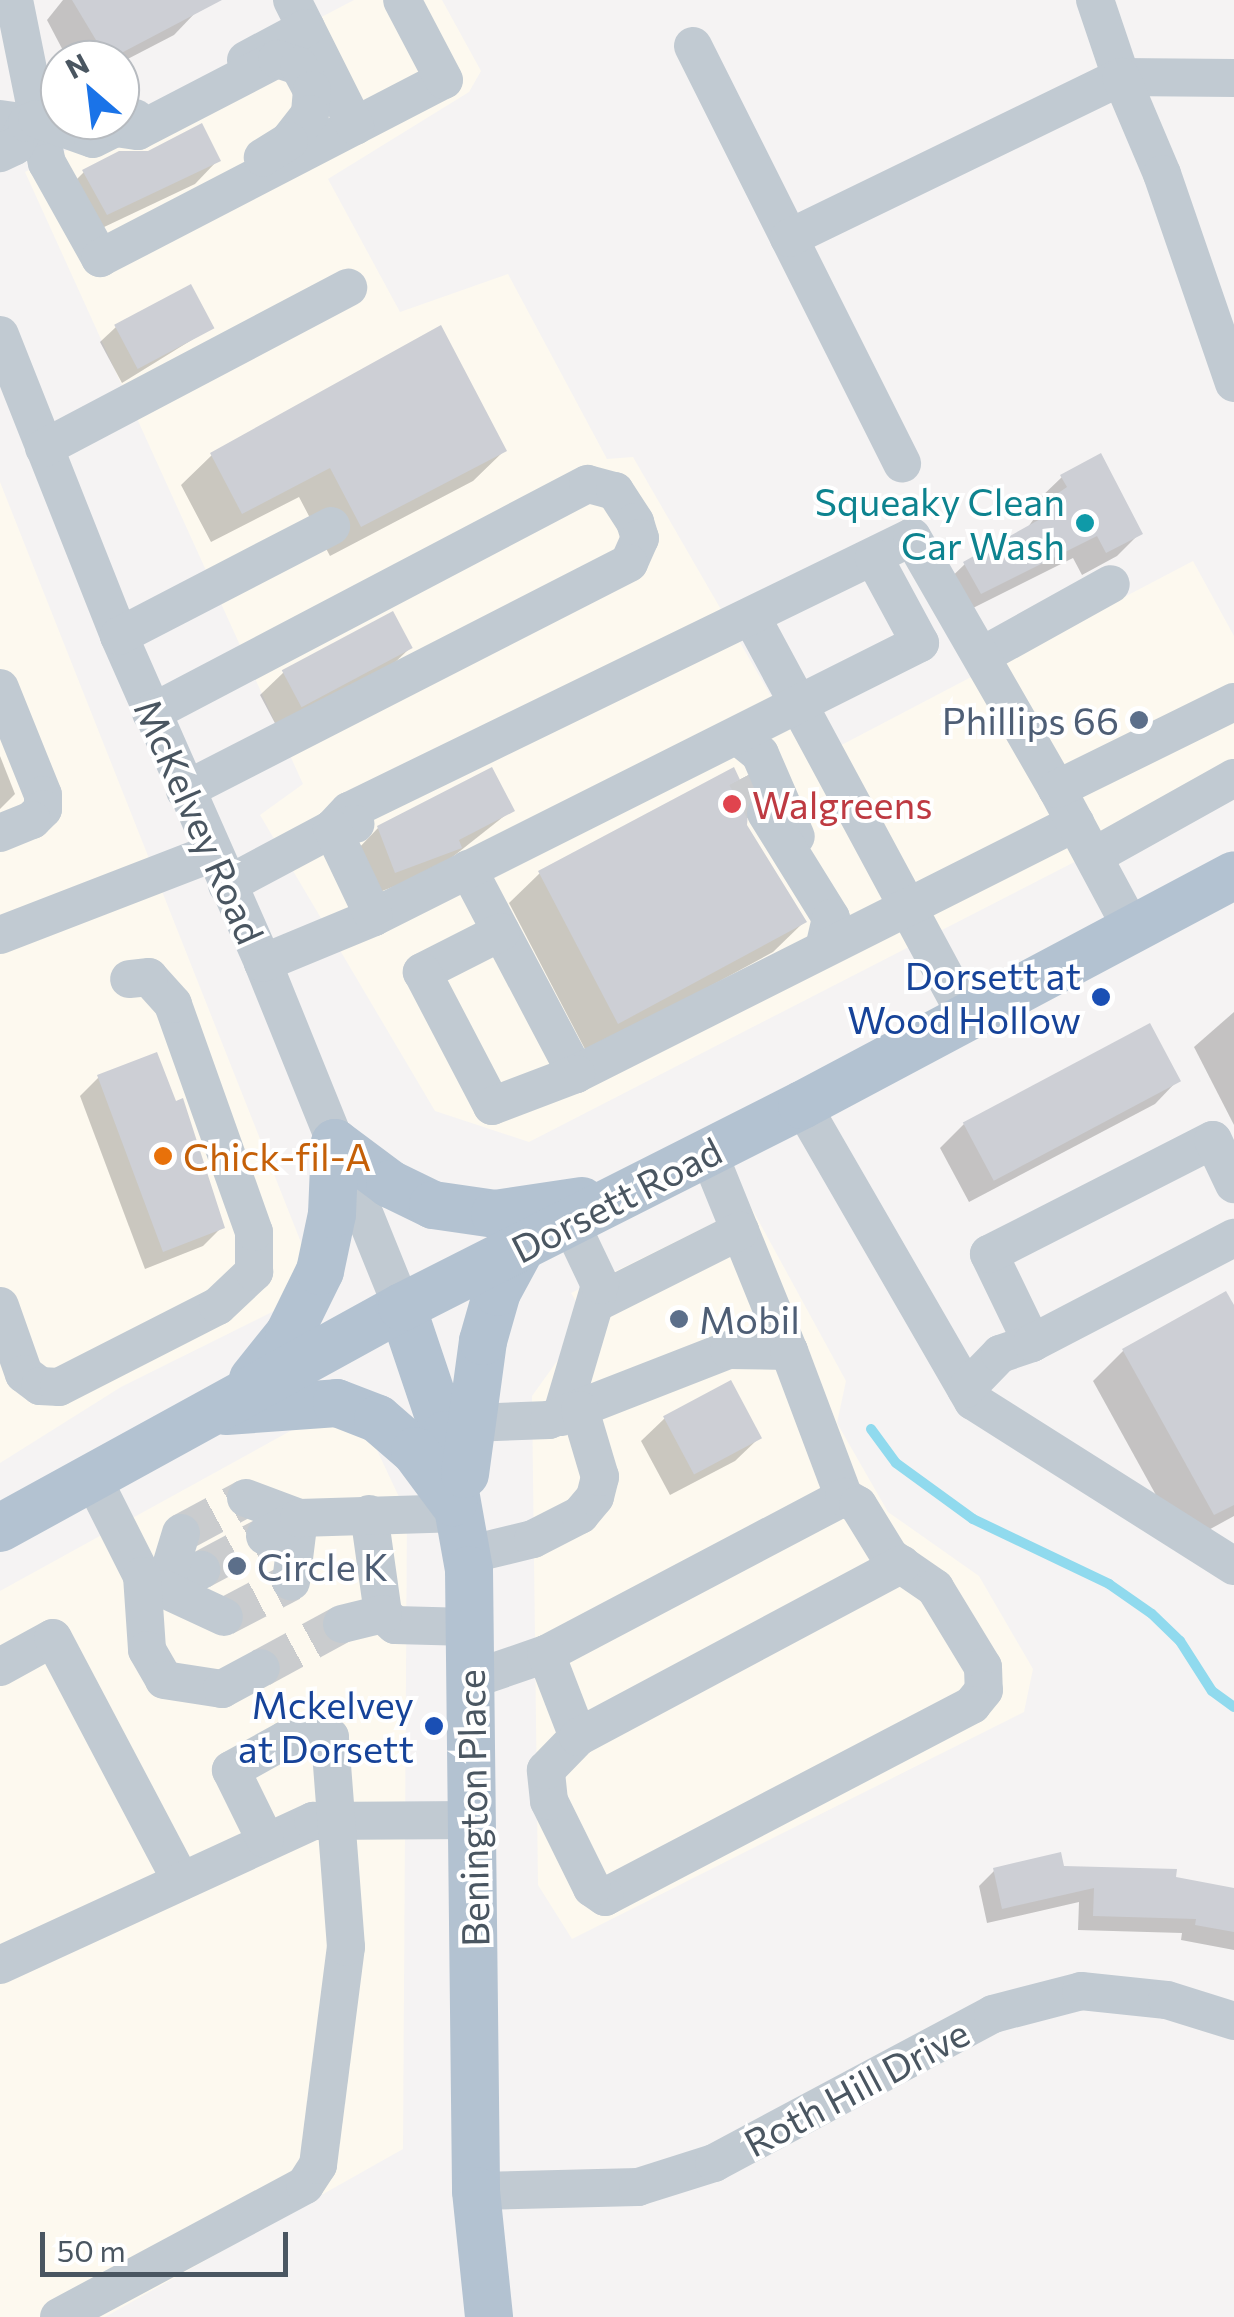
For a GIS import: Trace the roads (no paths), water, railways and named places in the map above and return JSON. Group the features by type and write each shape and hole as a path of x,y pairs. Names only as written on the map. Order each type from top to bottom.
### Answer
{"main road":[{"name":"Dorsett Road","path":"0,1528 402,1307 802,1104 1234,875"},
{"path":"336,1143 390,1184 434,1205 495,1214 625,1194"},
{"path":"224,1404 289,1334 320,1271 332,1214 336,1143"},
{"path":"464,1534 469,1423 497,1292 522,1246"},
{"name":"Benington Place","path":"402,1307 445,1435 464,1534 470,1627 476,2191 489,2317"},
{"path":"224,1404 337,1403 378,1419 414,1451 464,1534"}],"street":[{"path":"0,152 15,146 21,120 14,0"},
{"path":"21,120 100,258 444,80 402,0"},
{"path":"1095,0 1121,77 1162,174 1234,383"},
{"path":"140,113 299,14 355,126"},
{"path":"693,46 902,464"},
{"path":"140,130 277,59 299,66 312,90 310,114 289,141 207,202"},
{"path":"790,238 1121,77 1234,78"},
{"path":"44,448 348,288"},
{"name":"McKelvey Road","path":"0,335 119,636 263,963 402,1307"},
{"path":"151,713 588,484 615,491 635,522 640,538 628,563 185,790"},
{"path":"119,636 331,526"},
{"path":"332,829 349,811 698,636 752,618 912,537 983,655 1132,928"},
{"path":"263,963 374,917 920,643 874,558"},
{"path":"983,655 1111,584"},
{"path":"752,618 967,1016"},
{"path":"0,688 43,795 43,809 32,820 0,832"},
{"path":"1056,788 1234,702"},
{"path":"0,935 220,869 332,829 376,820 482,767 502,735"},
{"path":"739,737 746,776"},
{"path":"739,737 760,754 796,825 796,854"},
{"path":"501,932 422,972 492,1106 576,1074 908,909 1234,778"},
{"path":"766,813 796,854 831,918 824,948"},
{"path":"332,829 374,917"},
{"path":"468,869 576,1074"},
{"path":"0,1306 24,1374 40,1386 59,1387 218,1306 254,1272 254,1232 172,1004 149,977 129,979"},
{"path":"802,1104 973,1401 1234,1566"},
{"path":"1032,1343 989,1254 1214,1140 1234,1184"},
{"path":"708,1152 844,1497 858,1505 890,1557 902,1564 935,1588 983,1666 984,1690 972,1705 606,1896 592,1888 549,1800 546,1770 578,1736 902,1564"},
{"path":"246,1498 299,1518 368,1514 464,1534 533,1539 580,1515 595,1497 600,1477 571,1414 598,1302 599,1276 570,1222"},
{"path":"598,1302 740,1231"},
{"path":"966,1389 1000,1354 1032,1343 1234,1238"},
{"path":"469,1423 571,1414 730,1350 789,1351"},
{"path":"92,1477 153,1583 224,1617"},
{"path":"470,1680 546,1654 844,1497"},
{"path":"368,1514 383,1614 395,1625 470,1627"},
{"path":"265,1536 299,1518"},
{"path":"290,1582 299,1518"},
{"path":"180,1533 153,1583 148,1650 164,1680 222,1690 261,1668"},
{"path":"153,1583 200,1570"},
{"path":"342,1624 383,1614"},
{"path":"0,1666 53,1638 181,1881"},
{"path":"546,1654 578,1736"},
{"path":"59,2317 306,2185 318,2166 346,1946 330,1737 285,1740 230,1770 264,1839"},
{"path":"0,1965 264,1839 313,1820 472,1820"},
{"name":"Roth Hill Drive","path":"476,2191 638,2188 714,2163 993,2014 1082,1992 1167,2000 1234,2022"}],"waterway":[{"path":"871,1429 896,1463 973,1519 1109,1584 1152,1614 1180,1641 1212,1691 1234,1707"}],"tunnel":[{"path":"746,776 766,813"},
{"path":"181,1533 246,1498"},
{"path":"201,1570 265,1536"},
{"path":"224,1617 291,1582"},
{"path":"261,1668 342,1624"}],"place":[{"name":"Squeaky Clean Car Wash","path":"1085,523"},
{"name":"Phillips 66","path":"1139,720"},
{"name":"Walgreens","path":"732,804"},
{"name":"Dorsett at Wood Hollow","path":"1101,997"},
{"name":"Chick-fil-A","path":"163,1156"},
{"name":"Mobil","path":"679,1319"},
{"name":"Circle K","path":"237,1566"},
{"name":"Mckelvey at Dorsett","path":"434,1726"}]}
